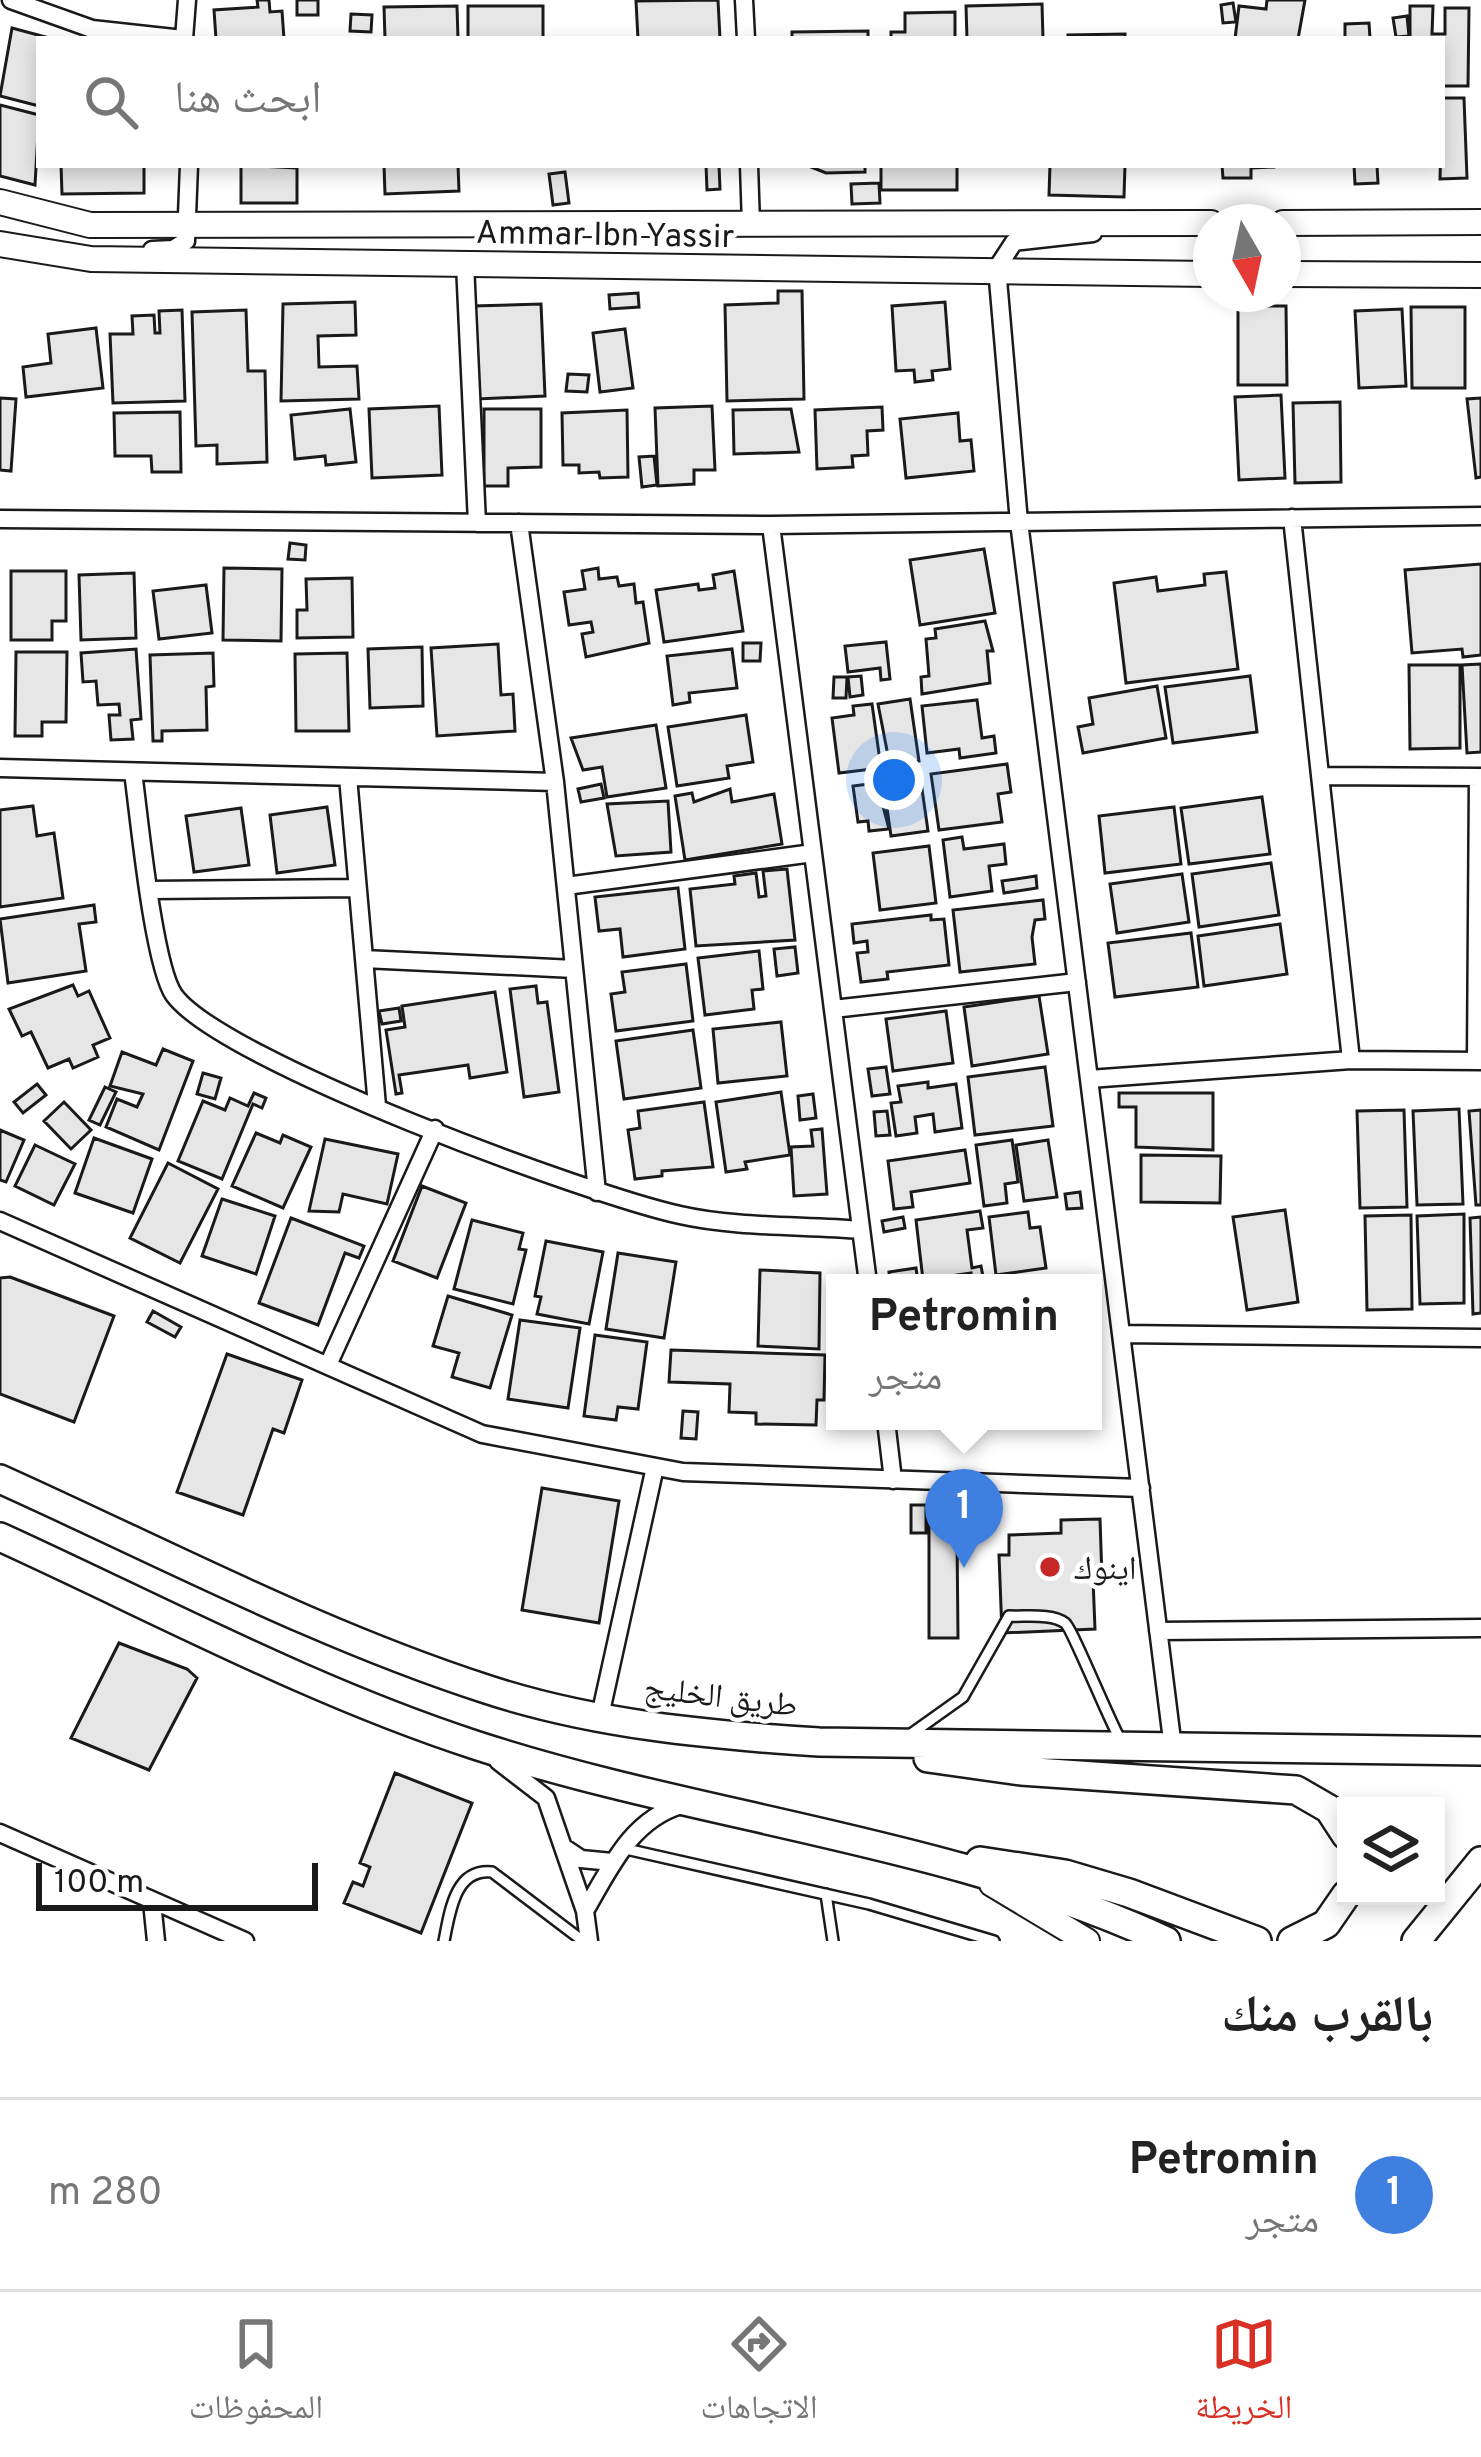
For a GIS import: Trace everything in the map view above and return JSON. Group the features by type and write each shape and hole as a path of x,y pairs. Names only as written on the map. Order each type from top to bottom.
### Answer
{"main road":[{"name":"طريق الخليج","path":"0,1479 395,1656 490,1690 600,1716 718,1736 819,1742 1481,1751"},
{"path":"0,1537 389,1714 477,1746 975,1873 1166,1941"},
{"path":"819,1742 1021,1771 1283,1787 1317,1798 1337,1824"},
{"path":"834,1837 1065,1874 1257,1941"},
{"path":"1416,1941 1481,1861"},
{"path":"1292,1941 1326,1924 1339,1905"}],"street":[{"path":"11,0 92,29 156,36"},
{"path":"184,36 187,0"},
{"path":"744,0 746,36"},
{"path":"72,256 173,249 186,241 189,168"},
{"path":"749,168 751,225"},
{"name":"Ammar Ibn Yassir","path":"0,202 90,224 1193,224"},
{"path":"1301,223 1481,222"},
{"path":"1165,224 1015,242 997,268 1019,522 1173,1748"},
{"name":"Ammar Ibn Yassir","path":"0,244 72,256 1193,273"},
{"path":"465,264 478,523"},
{"path":"1429,275 1481,265"},
{"path":"1301,274 1481,275"},
{"path":"0,519 771,525 1481,516"},
{"path":"1292,518 1351,1060"},
{"path":"519,523 555,782 597,1192"},
{"path":"771,525 867,1274"},
{"path":"0,768 555,782"},
{"path":"133,772 150,890 173,993 219,1034 376,1106 597,1192 684,1216 861,1230"},
{"path":"1089,1079 1351,1060 1479,1061 1479,777 1320,776"},
{"path":"347,777 376,1106"},
{"path":"566,886 813,853"},
{"path":"150,890 357,888"},
{"path":"364,959 574,969"},
{"path":"833,1010 1077,982"},
{"path":"328,1365 435,1129"},
{"path":"0,1221 482,1433 655,1467 1141,1488"},
{"path":"1122,1334 1481,1338"},
{"path":"887,1430 893,1480"},
{"path":"600,1716 655,1467"},
{"path":"1158,1631 1481,1628"},
{"path":"477,1746 546,1798 585,1910 586,1941"},
{"path":"585,1910 649,1819 692,1801"},
{"path":"0,1833 245,1941"},
{"path":"563,1846 581,1859 619,1856"},
{"path":"975,1873 1087,1941"},
{"path":"152,1902 156,1941"}],"lane":[{"path":"898,1742 963,1697 1009,1616 1054,1618 1072,1631 1101,1709 1125,1747"},
{"path":"619,1856 826,1894 994,1941"},
{"path":"444,1941 463,1878 475,1870 492,1872 586,1941"},
{"path":"826,1894 833,1941"}],"building":[{"path":"257,0 269,0 270,12 282,11 284,36 216,36 214,10 258,7"},
{"path":"297,0 318,0 318,15 297,15"},
{"path":"718,0 720,36 638,36 636,1"},
{"path":"1267,0 1305,0 1299,36 1235,36 1239,6 1266,9"},
{"path":"1233,3 1236,22 1223,23 1221,5"},
{"path":"1042,4 1043,36 967,36 966,6"},
{"path":"457,6 458,36 385,36 384,7"},
{"path":"468,6 543,6 543,36 468,36"},
{"path":"1410,6 1433,6 1432,34 1445,34 1445,8 1469,8 1468,86 1445,86 1445,36 1410,36"},
{"path":"955,12 955,36 891,36 891,32 905,32 905,13"},
{"path":"351,14 372,15 371,32 350,31"},
{"path":"1407,16 1409,36 1396,36 1393,18"},
{"path":"1369,23 1370,36 1345,36 1345,24"},
{"path":"12,28 42,36 36,36 36,105 0,96"},
{"path":"868,31 868,36 792,36 792,32"},
{"path":"1445,98 1464,98 1467,178 1440,179 1440,168 1445,168"},
{"path":"0,105 36,114 35,185 0,176"},
{"path":"61,168 144,168 144,193 62,194"},
{"path":"241,168 297,168 297,203 241,203"},
{"path":"384,168 458,168 459,191 385,194"},
{"path":"706,168 719,168 720,189 707,190"},
{"path":"814,168 865,168 865,172 826,173"},
{"path":"881,168 957,168 957,190 881,190"},
{"path":"1050,168 1125,168 1124,197 1049,195"},
{"path":"1222,168 1251,168 1251,178 1223,178"},
{"path":"1354,168 1377,168 1378,183 1355,184"},
{"path":"565,172 569,203 553,205 549,174"},
{"path":"879,183 880,203 852,204 851,184"},
{"path":"778,291 802,291 804,399 727,401 725,305 778,303"},
{"path":"638,293 639,307 610,309 609,295"},
{"path":"355,302 356,335 318,336 319,367 357,366 359,399 281,401 283,304"},
{"path":"945,302 950,369 932,371 933,380 915,382 914,370 896,371 892,306"},
{"path":"541,304 545,396 477,399 473,306"},
{"path":"1411,307 1465,307 1465,388 1412,388"},
{"path":"1402,309 1406,386 1359,388 1355,311"},
{"path":"182,310 185,401 113,403 110,334 133,334 132,316 154,315 155,333 160,333 159,311"},
{"path":"246,310 248,371 265,371 267,462 217,464 217,445 196,446 192,312"},
{"path":"1238,312 1286,312 1287,385 1238,385"},
{"path":"96,328 103,388 26,397 23,367 51,363 48,334"},
{"path":"625,329 633,388 600,392 593,333"},
{"path":"568,374 589,375 587,392 566,391"},
{"path":"1281,395 1285,478 1239,480 1235,397"},
{"path":"0,398 16,399 11,471 0,470"},
{"path":"1481,398 1481,477 1476,478 1467,399"},
{"path":"1340,402 1341,482 1295,483 1293,403"},
{"path":"439,406 442,475 372,478 369,409"},
{"path":"712,406 715,470 694,470 694,484 658,486 655,408"},
{"path":"882,407 883,430 867,431 868,455 852,456 853,467 817,469 815,410"},
{"path":"350,409 356,462 326,465 325,456 295,459 291,415"},
{"path":"484,409 541,409 541,467 508,468 508,486 484,486"},
{"path":"791,409 799,452 734,454 733,410"},
{"path":"627,410 628,477 600,478 599,472 579,473 579,465 563,465 562,413"},
{"path":"180,412 181,472 152,472 151,456 115,456 114,413"},
{"path":"958,413 960,441 971,440 974,471 906,478 900,419"},
{"path":"654,456 657,485 642,487 639,457"},
{"path":"290,543 306,545 305,560 288,559"},
{"path":"984,549 995,613 920,625 910,560"},
{"path":"1481,564 1481,655 1463,657 1462,649 1412,653 1405,570"},
{"path":"224,568 282,569 281,641 223,640"},
{"path":"598,568 599,579 617,577 619,586 634,584 636,603 643,602 649,643 586,657 582,634 593,632 591,622 569,625 564,592 585,589 582,571"},
{"path":"11,571 66,571 66,621 52,621 52,640 11,640"},
{"path":"734,571 743,631 664,642 656,590 698,584 699,590 715,588 713,575"},
{"path":"1226,572 1238,669 1126,683 1114,583 1156,577 1158,591 1205,585 1204,574"},
{"path":"134,573 136,638 81,640 79,575"},
{"path":"352,578 353,637 297,638 297,610 307,610 306,579"},
{"path":"206,585 212,633 159,639 153,591"},
{"path":"985,621 993,651 987,651 990,683 922,694 921,677 929,676 926,639 936,638 935,629"},
{"path":"886,642 890,679 881,680 880,668 848,672 845,646"},
{"path":"743,643 761,643 760,661 743,661"},
{"path":"498,644 501,695 513,694 515,731 437,736 431,648"},
{"path":"422,647 423,706 370,708 368,649"},
{"path":"136,649 141,719 131,720 133,739 111,740 109,715 120,715 119,704 98,705 96,681 83,682 81,653"},
{"path":"732,649 737,688 689,693 690,702 673,705 667,656"},
{"path":"16,652 67,652 66,722 42,722 42,736 15,736"},
{"path":"213,653 214,686 206,687 207,730 162,731 162,741 153,741 150,655"},
{"path":"347,653 349,731 296,731 295,654"},
{"path":"1481,664 1481,752 1467,753 1462,665"},
{"path":"1409,665 1460,665 1460,748 1410,749"},
{"path":"861,676 863,695 850,697 848,677"},
{"path":"1250,676 1257,732 1173,743 1165,687"},
{"path":"834,677 847,677 846,698 833,698"},
{"path":"1157,686 1166,738 1083,753 1078,727 1093,724 1089,698"},
{"path":"910,699 919,761 890,766 878,704"},
{"path":"977,700 982,738 994,736 996,753 960,758 959,749 927,753 922,706"},
{"path":"872,704 881,768 839,773 832,718 854,715 853,706"},
{"path":"746,715 753,762 727,766 729,778 677,786 668,727"},
{"path":"656,725 666,788 607,797 602,767 583,770 571,738"},
{"path":"1007,764 1011,792 998,794 1002,822 939,830 931,774"},
{"path":"920,775 928,831 891,836 883,780"},
{"path":"877,783 889,829 869,831 868,821 858,822 853,786"},
{"path":"601,784 604,798 581,802 578,789"},
{"path":"730,789 732,802 774,794 782,844 685,860 675,796 692,793 694,802"},
{"path":"1262,797 1270,854 1189,864 1181,808"},
{"path":"668,801 671,852 616,856 607,804"},
{"path":"33,806 37,836 54,833 63,898 0,907 0,810"},
{"path":"327,807 335,865 277,873 270,815"},
{"path":"1174,807 1181,864 1105,873 1099,816"},
{"path":"241,808 249,865 194,872 186,816"},
{"path":"962,837 964,849 1004,844 1006,864 989,866 992,891 950,897 943,840"},
{"path":"929,846 936,903 880,910 873,853"},
{"path":"1271,863 1279,915 1199,927 1192,874"},
{"path":"787,869 795,940 696,946 690,889 735,884 734,876 756,873 759,897 766,896 763,871"},
{"path":"1182,874 1189,922 1117,933 1110,884"},
{"path":"1036,876 1037,888 1004,893 1002,881"},
{"path":"678,888 685,949 623,957 620,929 599,931 595,897"},
{"path":"1043,900 1045,919 1035,920 1032,937 1035,964 960,972 953,910"},
{"path":"94,905 96,922 79,924 86,971 8,983 0,919"},
{"path":"931,915 931,920 944,919 949,965 887,972 888,979 861,982 857,953 868,952 867,941 854,943 852,924"},
{"path":"1280,924 1287,974 1204,986 1198,936"},
{"path":"1191,933 1198,987 1115,997 1108,943"},
{"path":"795,947 798,973 777,976 774,949"},
{"path":"759,951 763,989 752,990 754,1009 705,1015 698,958"},
{"path":"686,964 693,1021 616,1031 611,994 625,992 622,972"},
{"path":"73,985 78,996 89,991 110,1038 93,1045 98,1057 73,1068 69,1059 48,1068 31,1032 22,1036 9,1009"},
{"path":"536,986 538,1003 547,1002 559,1092 524,1097 510,989"},
{"path":"495,992 507,1072 470,1078 468,1065 399,1075 402,1093 396,1094 386,1030 405,1027 402,1006"},
{"path":"1039,996 1048,1054 972,1066 964,1007"},
{"path":"399,1008 401,1021 382,1024 379,1011"},
{"path":"946,1011 953,1063 893,1071 886,1019"},
{"path":"781,1022 787,1076 718,1083 713,1029"},
{"path":"693,1030 701,1088 624,1099 616,1041"},
{"path":"163,1049 193,1061 159,1150 106,1127 117,1099 137,1107 143,1094 110,1086 122,1052 156,1065"},
{"path":"886,1067 890,1094 872,1096 868,1069"},
{"path":"1045,1067 1053,1126 975,1135 968,1077"},
{"path":"203,1073 221,1078 215,1099 197,1094"},
{"path":"928,1082 928,1088 956,1084 962,1128 935,1132 933,1114 915,1117 917,1133 896,1136 891,1103 901,1102 898,1086"},
{"path":"37,1084 46,1095 23,1113 14,1102"},
{"path":"105,1087 116,1092 100,1125 89,1120"},
{"path":"781,1092 790,1155 745,1162 747,1169 726,1172 716,1102"},
{"path":"254,1093 266,1098 262,1108 253,1104 222,1179 178,1161 203,1101 225,1110 230,1098 248,1106"},
{"path":"1119,1093 1213,1093 1213,1150 1136,1147 1136,1107 1119,1107"},
{"path":"813,1094 816,1118 800,1120 798,1096"},
{"path":"64,1102 91,1130 71,1149 44,1121"},
{"path":"704,1102 713,1167 662,1171 662,1176 635,1179 628,1130 640,1128 638,1111"},
{"path":"1459,1109 1463,1204 1417,1205 1413,1111"},
{"path":"1404,1110 1407,1207 1360,1208 1357,1111"},
{"path":"1481,1110 1481,1205 1476,1205 1469,1111"},
{"path":"887,1111 890,1135 876,1136 874,1112"},
{"path":"822,1129 827,1194 794,1196 791,1147 813,1146 811,1130"},
{"path":"0,1130 24,1140 6,1182 0,1180"},
{"path":"256,1133 280,1143 283,1135 311,1147 283,1208 232,1186"},
{"path":"94,1138 152,1159 133,1213 75,1193"},
{"path":"325,1139 398,1154 387,1204 343,1194 339,1212 309,1211"},
{"path":"1012,1140 1018,1182 1005,1184 1007,1203 984,1206 976,1145"},
{"path":"1048,1140 1057,1197 1024,1201 1016,1145"},
{"path":"35,1145 75,1164 54,1205 15,1186"},
{"path":"965,1150 970,1183 911,1192 913,1207 894,1209 888,1161"},
{"path":"1141,1155 1221,1156 1220,1203 1141,1202"},
{"path":"168,1163 218,1189 180,1263 130,1238"},
{"path":"422,1186 466,1203 437,1278 393,1261"},
{"path":"1080,1192 1082,1208 1067,1209 1065,1194"},
{"path":"222,1199 275,1216 256,1274 202,1256"},
{"path":"1285,1210 1298,1302 1247,1310 1233,1217"},
{"path":"980,1211 983,1228 967,1230 972,1268 981,1266 982,1274 922,1274 916,1220"},
{"path":"1028,1212 1030,1228 1040,1227 1046,1268 996,1274 989,1217"},
{"path":"1464,1214 1464,1303 1420,1304 1417,1216"},
{"path":"1411,1215 1412,1309 1367,1310 1365,1216"},
{"path":"903,1217 905,1228 884,1232 882,1221"},
{"path":"1481,1217 1481,1313 1473,1314 1470,1218"},
{"path":"291,1218 364,1246 359,1258 345,1253 318,1325 259,1303"},
{"path":"472,1220 523,1233 519,1249 526,1250 513,1304 454,1289"},
{"path":"546,1241 603,1252 589,1324 537,1314 541,1297 535,1296"},
{"path":"618,1253 676,1262 664,1338 606,1329"},
{"path":"916,1268 917,1274 889,1274"},
{"path":"760,1270 820,1273 819,1349 758,1346"},
{"path":"10,1277 114,1316 74,1422 0,1394 0,1278"},
{"path":"448,1296 512,1315 490,1388 452,1377 459,1353 433,1346"},
{"path":"153,1311 181,1327 175,1337 147,1322"},
{"path":"520,1320 580,1328 568,1408 508,1399"},
{"path":"595,1335 647,1342 638,1409 618,1407 616,1420 584,1416"},
{"path":"671,1350 825,1355 824,1400 817,1400 816,1425 756,1424 756,1413 729,1412 730,1384 669,1382"},
{"path":"227,1354 302,1380 284,1433 273,1429 243,1515 177,1492"},
{"path":"683,1411 698,1412 696,1439 681,1438"},
{"path":"542,1488 619,1501 599,1623 522,1610"},
{"path":"911,1505 926,1505 926,1533 911,1533"},
{"path":"979,1514 979,1535 957,1535 958,1638 929,1638 929,1515"},
{"name":"اينوك","path":"1100,1519 1102,1578 1093,1579 1095,1629 1002,1633 999,1555 1009,1555 1009,1535 1061,1533 1061,1520"},
{"path":"119,1643 187,1669 197,1678 149,1770 71,1738"},
{"path":"395,1773 472,1803 421,1933 344,1903 353,1882 363,1886 370,1867 360,1863"}],"place":[{"name":"اينوك","path":"1050,1567"},
{"name":"Petromin","path":"964,1568"}]}
